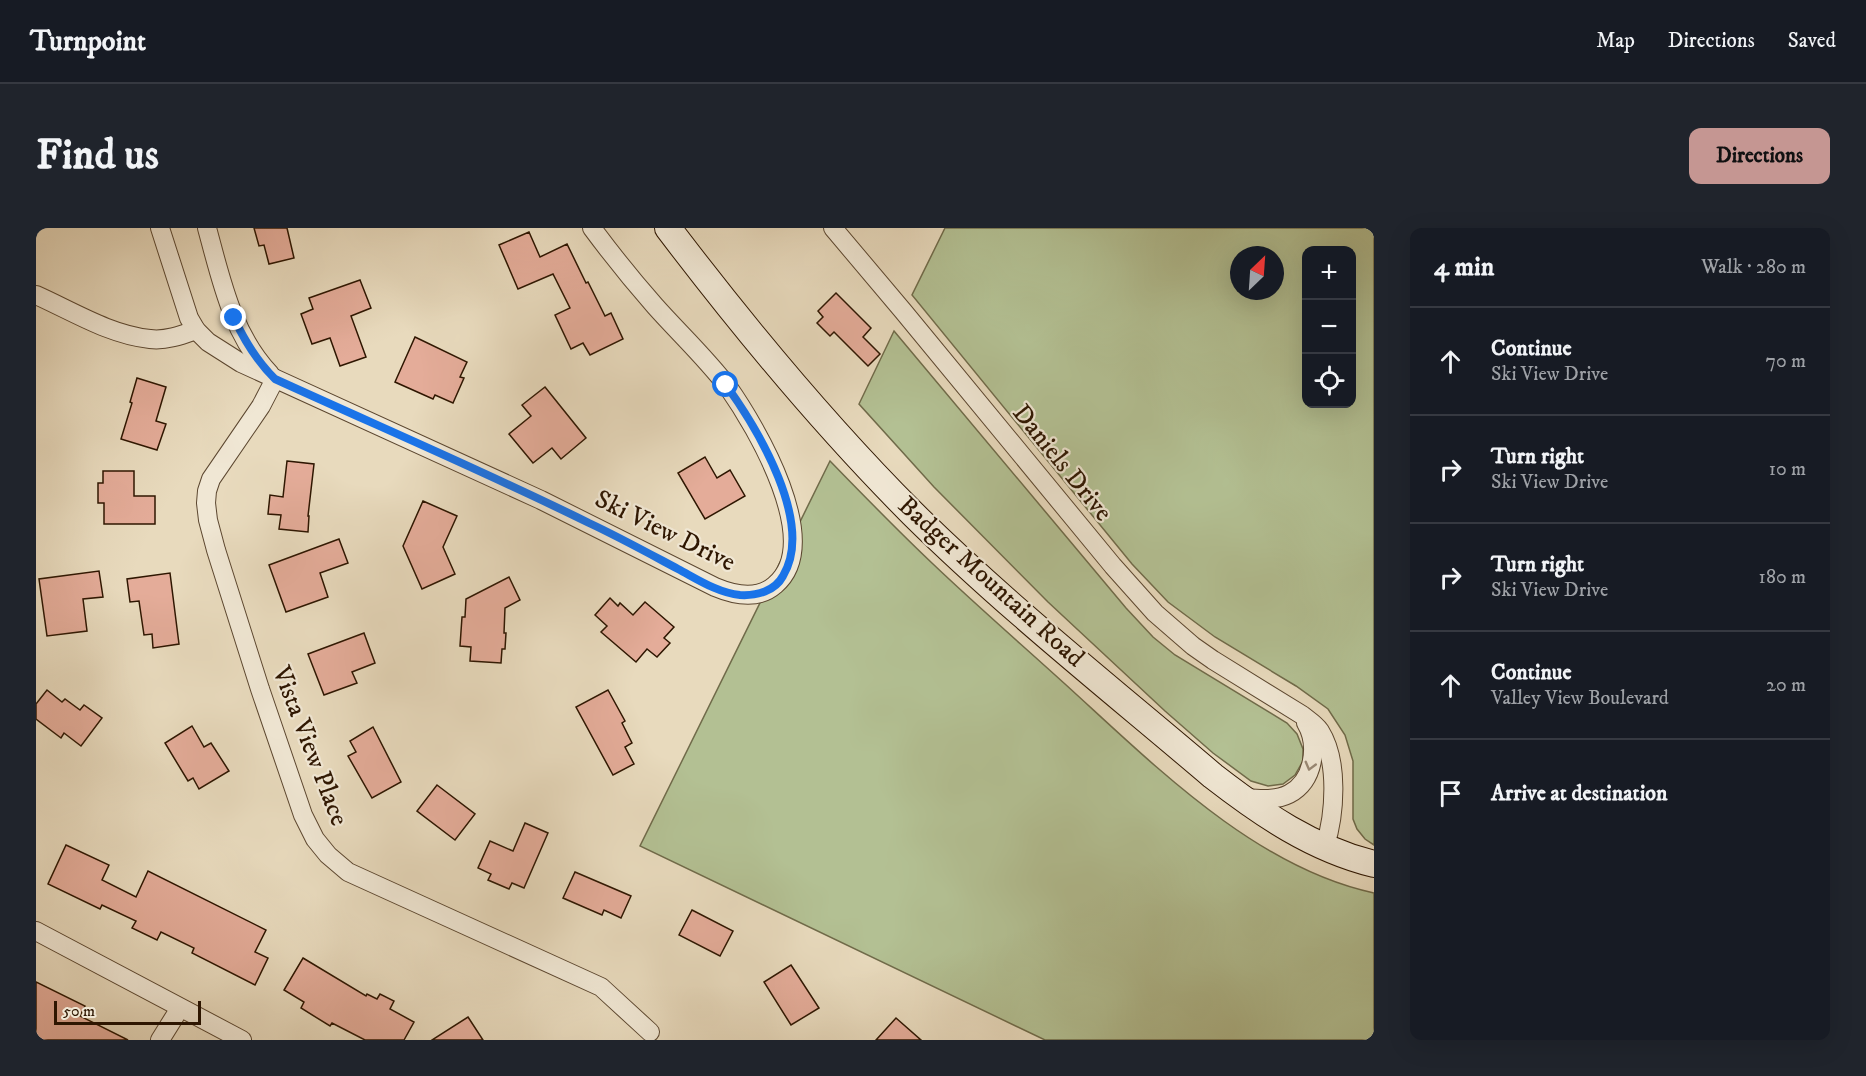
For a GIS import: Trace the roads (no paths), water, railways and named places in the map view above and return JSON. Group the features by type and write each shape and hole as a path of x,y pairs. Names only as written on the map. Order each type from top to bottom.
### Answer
{"main road":[{"name":"Badger Mountain Road","path":"669,228 784,374 912,513 986,583 1241,798 1275,822 1303,837 1374,864"}],"street":[{"path":"36,295 108,328 152,340 173,338 196,330 184,304 160,228"},
{"path":"207,228 228,299 244,340 254,356 275,379"},
{"name":"Ski View Drive","path":"196,330 223,353 275,379 551,504 728,593 753,595 771,589 779,582 787,569 793,550 793,537 780,483 755,429 726,385 622,267 592,228"},
{"name":"Daniels Drive","path":"833,228 1148,606 1193,646 1302,715 1318,728 1327,747 1333,788 1330,828 1325,846"},
{"name":"Vista View Place","path":"275,379 261,406 211,479 206,503 216,550 260,689 303,815 315,839 328,855 348,872 601,987 650,1032"},
{"name":"Daniels Drive","path":"1241,798 1266,799 1290,794 1307,776 1313,751 1312,737 1307,725 1280,701"},
{"path":"36,931 242,1040"},
{"path":"160,1040 180,1008"}]}
